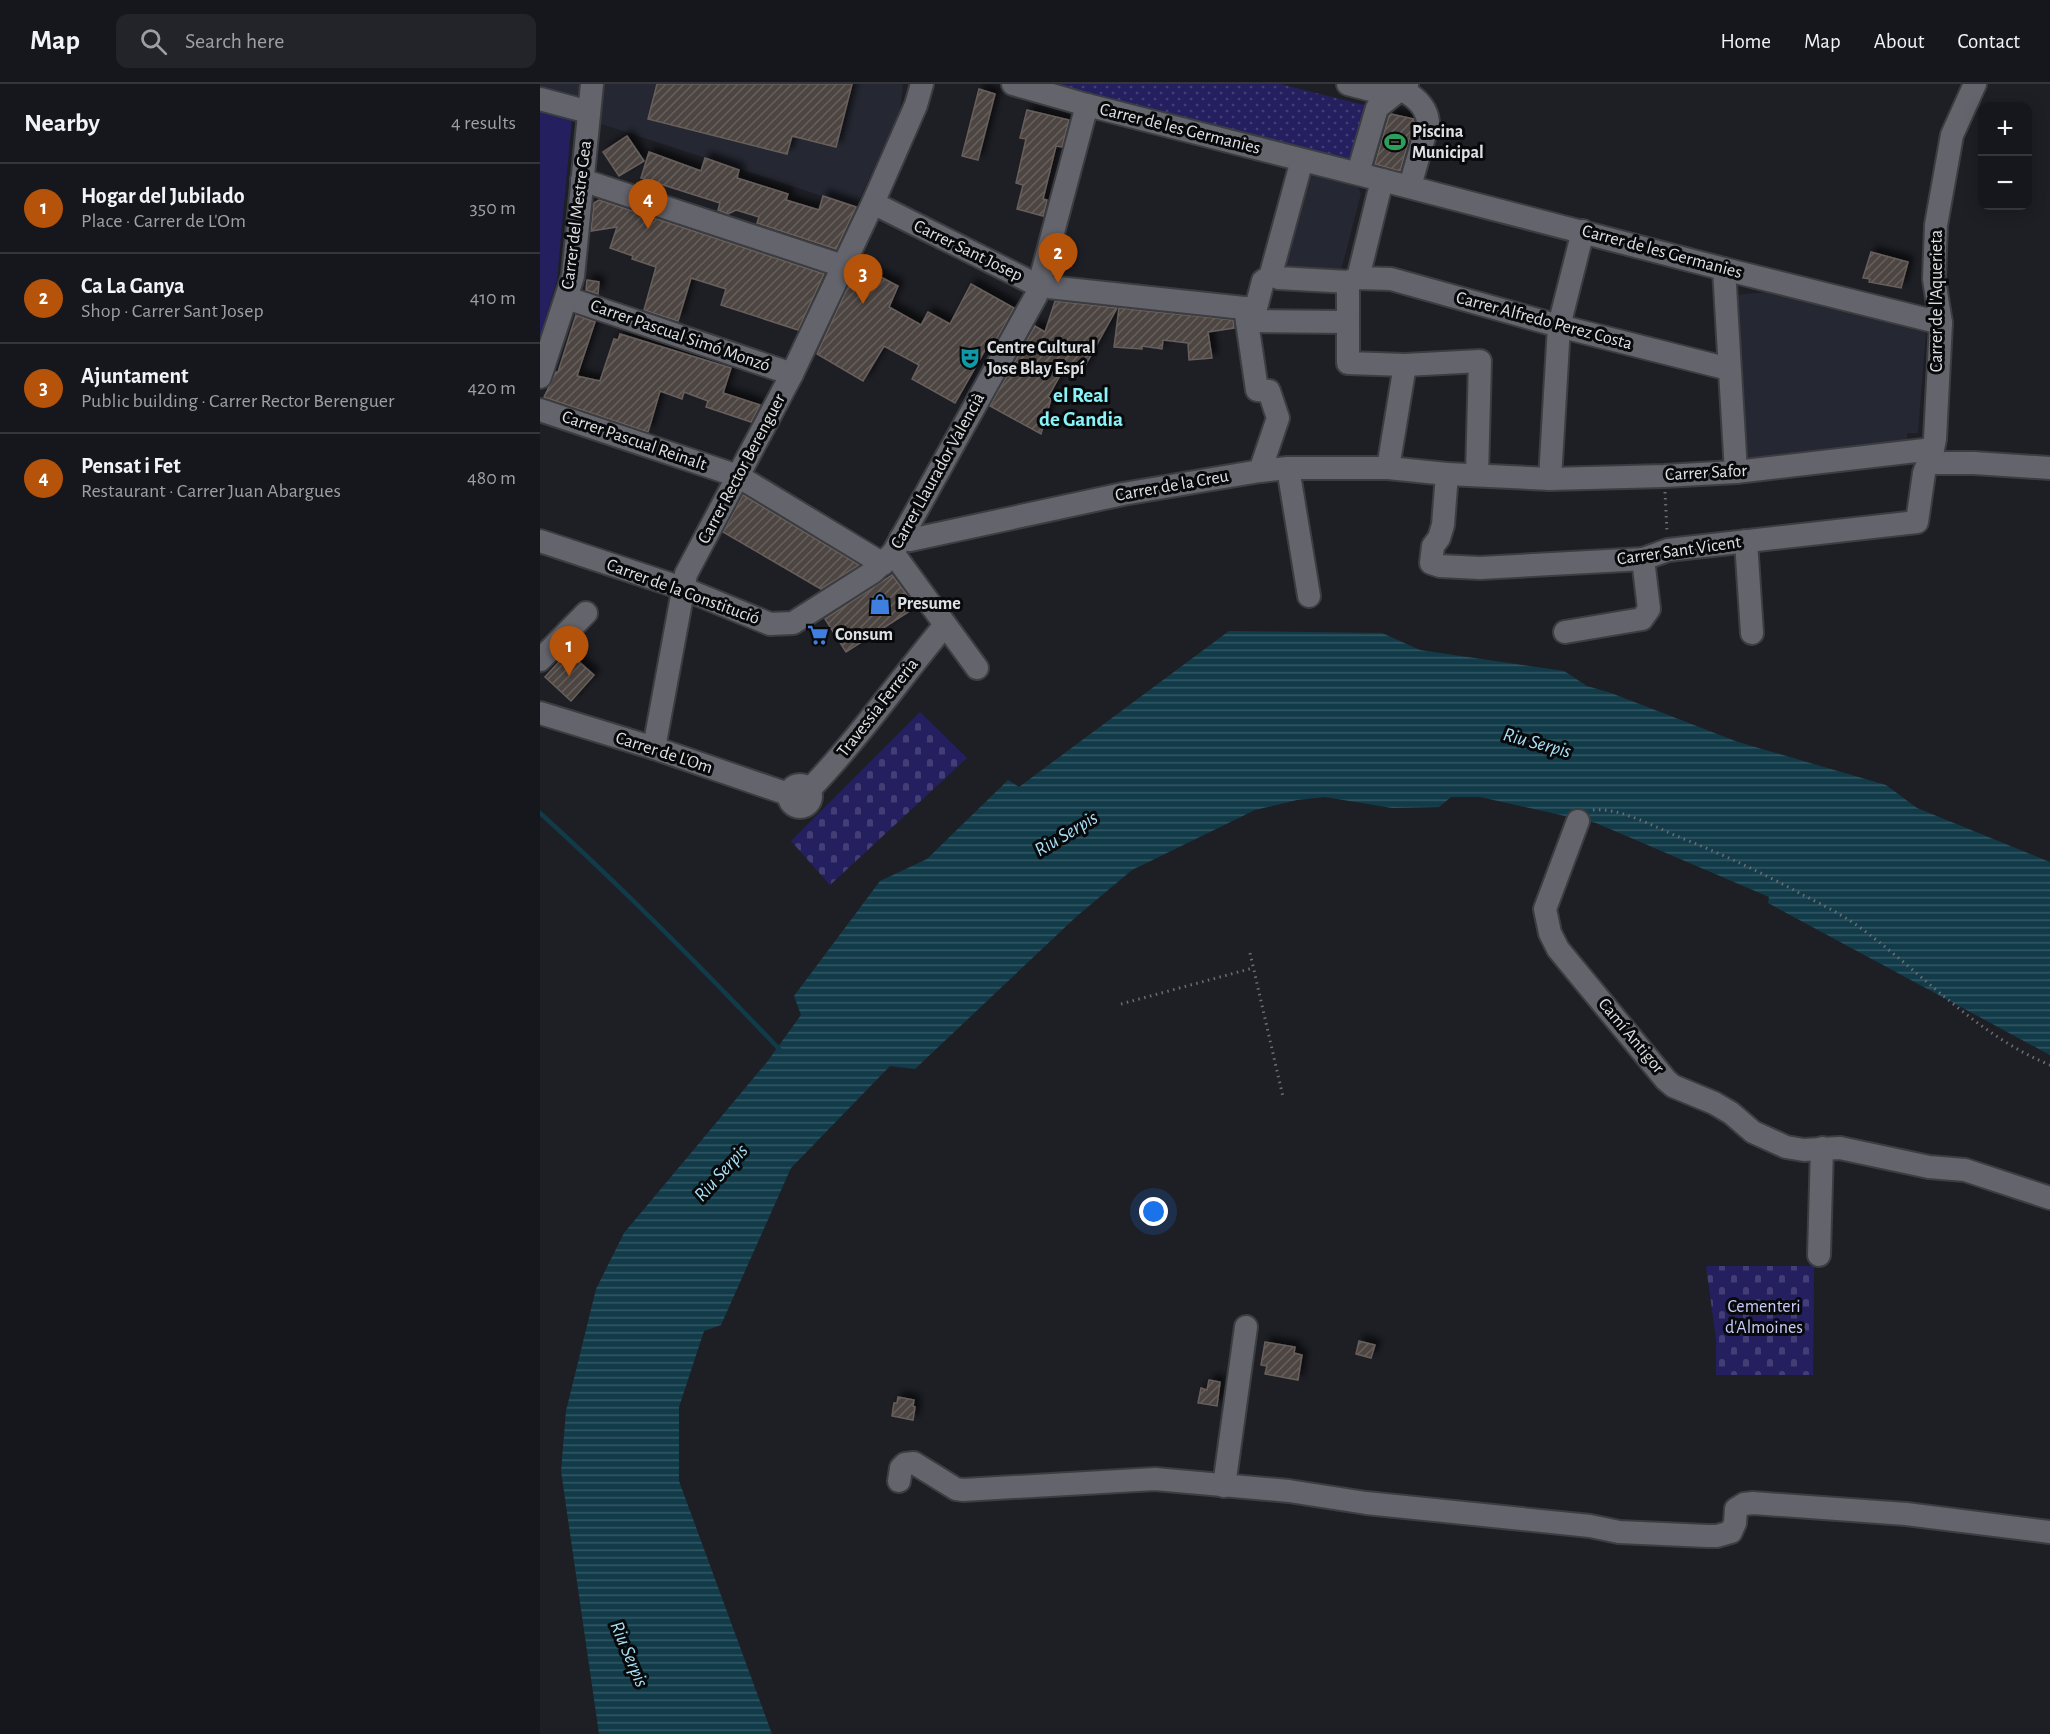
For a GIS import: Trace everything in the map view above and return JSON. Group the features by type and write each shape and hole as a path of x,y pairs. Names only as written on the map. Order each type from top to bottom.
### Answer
{"street":[{"name":"Carrer del Mestre Gea","path":"540,377 573,276 592,84"},
{"name":"Carrer Rector Berenguer","path":"654,748 686,574 792,374 873,204 916,105 922,84"},
{"name":"Carrer de les Germanies","path":"1013,84 1087,105 1941,323"},
{"path":"1348,84 1379,92 1398,85"},
{"name":"Carrer de l'Aquerieta","path":"1917,522 1924,473 1931,456 1941,323 1934,279 1936,225 1953,135 1976,84"},
{"path":"1358,173 1377,108 1398,85"},
{"path":"1398,85 1425,108 1428,116 1410,186"},
{"path":"540,99 589,112"},
{"name":"Carrer Llaurador Valencià","path":"892,552 1036,296 1087,105"},
{"path":"1260,471 1278,418 1269,391 1257,390 1246,314 1256,308 1263,281 1274,274 1272,270 1302,160"},
{"path":"582,180 843,266"},
{"path":"1382,180 1353,280 1348,322 1348,363 1406,365 1480,361 1477,475"},
{"name":"Carrer Sant Josep","path":"873,204 1039,286 1246,314 1348,322"},
{"path":"1550,479 1559,326 1583,231"},
{"path":"1724,269 1736,472"},
{"name":"Carrer Alfredo Perez Costa","path":"1274,274 1279,278 1390,279 1559,326 1729,369"},
{"name":"Carrer Pascual Simó Monzó","path":"567,298 792,374"},
{"path":"1388,468 1406,365"},
{"name":"Carrer Pascual Reinalt","path":"540,410 738,476 892,552"},
{"name":"Carrer Safor","path":"1447,474 1550,479 1664,476 1931,456 1974,464 2050,468"},
{"path":"1288,468 1309,596"},
{"name":"Carrer de la Creu","path":"892,552 910,540 1123,494 1260,471 1288,468 1388,468 1447,474"},
{"name":"Carrer Sant Vicent","path":"1447,474 1443,525 1431,554 1431,563 1440,566 1480,568 1643,559 1668,550 1917,522"},
{"name":"Carrer de la Constitució","path":"540,541 682,588 770,624 793,623 873,572 892,552"},
{"path":"1746,541 1752,633"},
{"path":"892,552 977,668"},
{"path":"1565,632 1642,619 1649,609 1643,559"},
{"path":"540,660 586,614"},
{"name":"Travessia Ferreria","path":"799,791 834,764 945,625"},
{"name":"Carrer de L'Om","path":"540,713 799,791"},
{"name":"Camí Antigor","path":"1578,821 1545,909 1550,933 1558,949 1673,1086 1714,1103 1731,1113 1754,1132 1776,1144 1804,1150 1840,1148 1929,1167 1965,1170 2050,1198"},
{"path":"1819,1255 1822,1148"},
{"path":"1224,1486 1246,1327"},
{"path":"899,1482 901,1468 914,1463 957,1489 963,1490 1155,1479 1288,1491 1366,1503 1580,1525 1633,1533 1725,1535 1734,1528 1736,1509 1744,1504 1753,1503 1906,1514 2050,1532"}],"path":[{"path":"1664,476 1668,550"},
{"path":"1578,821 1580,815 1585,812 1612,811 1646,823 1767,876 1830,909 1864,930 1954,1006 2007,1043 2050,1065"},
{"path":"1250,953 1283,1097"},
{"path":"1121,1004 1253,968"}],"shaded area":[{"path":"540,84 903,84 900,111 856,207 601,124 602,105 540,88"},
{"path":"1311,175 1358,187 1361,194 1341,270 1336,275 1288,273 1284,265 1306,178"},
{"path":"1767,292 1926,332 1918,433 1907,433 1907,442 1745,467 1735,295"}],"green space":[{"path":"1049,84 1280,84 1368,106 1354,162"},
{"path":"540,111 572,119 557,280 540,337"},
{"path":"920,712 967,758 830,885 791,841"},
{"name":"Cementeri d'Almoines","path":"1706,1266 1814,1266 1813,1375 1716,1375 1716,1339"}],"water":[{"name":"Riu Serpis","path":"1229,631 1382,633 1420,650 1564,671 1587,686 1738,742 1886,785 1917,808 2050,862 2050,1055 1768,903 1769,897 1596,823 1480,797 1451,797 1439,807 1392,808 1325,797 1297,800 1255,810 1132,870 1077,916 915,1069 890,1066 791,1168 721,1325 704,1331 679,1407 679,1481 772,1734 599,1734 561,1471 566,1411 596,1289 624,1233 767,1062 801,1015 794,996 880,881 927,859 1008,780 1019,787"}],"building":[{"path":"657,84 852,84 836,147 792,136 787,154 648,119"},
{"path":"979,89 995,94 978,160 962,156"},
{"path":"1027,110 1069,120 1062,147 1056,146 1043,199 1047,200 1043,216 1017,209 1023,185 1016,183 1026,139 1020,138"},
{"name":"Piscina Municipal","path":"1391,114 1414,119 1400,171 1375,164"},
{"path":"627,136 644,161 619,176 603,152"},
{"path":"649,152 701,171 705,158 739,170 737,178 788,194 786,200 819,210 823,196 856,207 836,249 757,223 759,217 736,210 728,214 718,210 720,203 657,183 656,186 644,182 645,179 641,178"},
{"path":"599,200 824,274 798,330 721,305 726,289 691,278 678,321 644,310 656,267 610,248 617,227 591,231 594,203"},
{"path":"1871,252 1908,262 1901,288 1869,282 1870,279 1863,278"},
{"path":"858,265 898,286 889,307 921,325 928,312 950,324 971,284 1014,308 996,340 992,338 955,403 912,379 919,365 884,346 863,381 817,354"},
{"path":"587,280 599,282 598,294 586,290"},
{"path":"1055,301 1117,308 1081,373 1066,365 1048,397 1051,399 1041,434 990,406 1035,326 1045,332"},
{"path":"1119,308 1233,320 1234,328 1208,332 1212,358 1189,360 1188,343 1163,340 1162,349 1142,346 1142,349 1114,347"},
{"path":"576,315 595,322 577,376 600,381 614,339 618,340 620,334 731,368 723,393 760,405 751,422 706,407 708,401 684,392 682,399 660,391 648,432 544,397 558,372"},
{"path":"743,495 859,565 821,589 723,532"},
{"path":"892,575 916,607 846,652 825,619"},
{"path":"568,652 594,675 571,701 545,677"},
{"path":"1359,1341 1375,1345 1371,1358 1356,1354"},
{"path":"1265,1342 1295,1347 1294,1353 1302,1355 1298,1380 1265,1374 1267,1366 1261,1365"},
{"path":"1209,1380 1220,1382 1217,1406 1198,1403 1201,1388 1207,1390"},
{"path":"898,1397 914,1400 913,1420 892,1416 894,1403 897,1403"}],"waterway":[{"path":"540,813 663,930 781,1051"}],"place":[{"name":"Piscina Municipal","path":"1395,142"},
{"name":"Pensat i Fet","path":"648,229"},
{"name":"Ca La Ganya","path":"1058,283"},
{"name":"Ajuntament","path":"863,304"},
{"name":"Centre Cultural Jose Blay Espí","path":"970,358"},
{"name":"Presume","path":"880,604"},
{"name":"Consum","path":"818,635"},
{"name":"Hogar del Jubilado","path":"569,676"}],"district":[{"name":"el Real de Gandia","path":"1081,407"}]}
